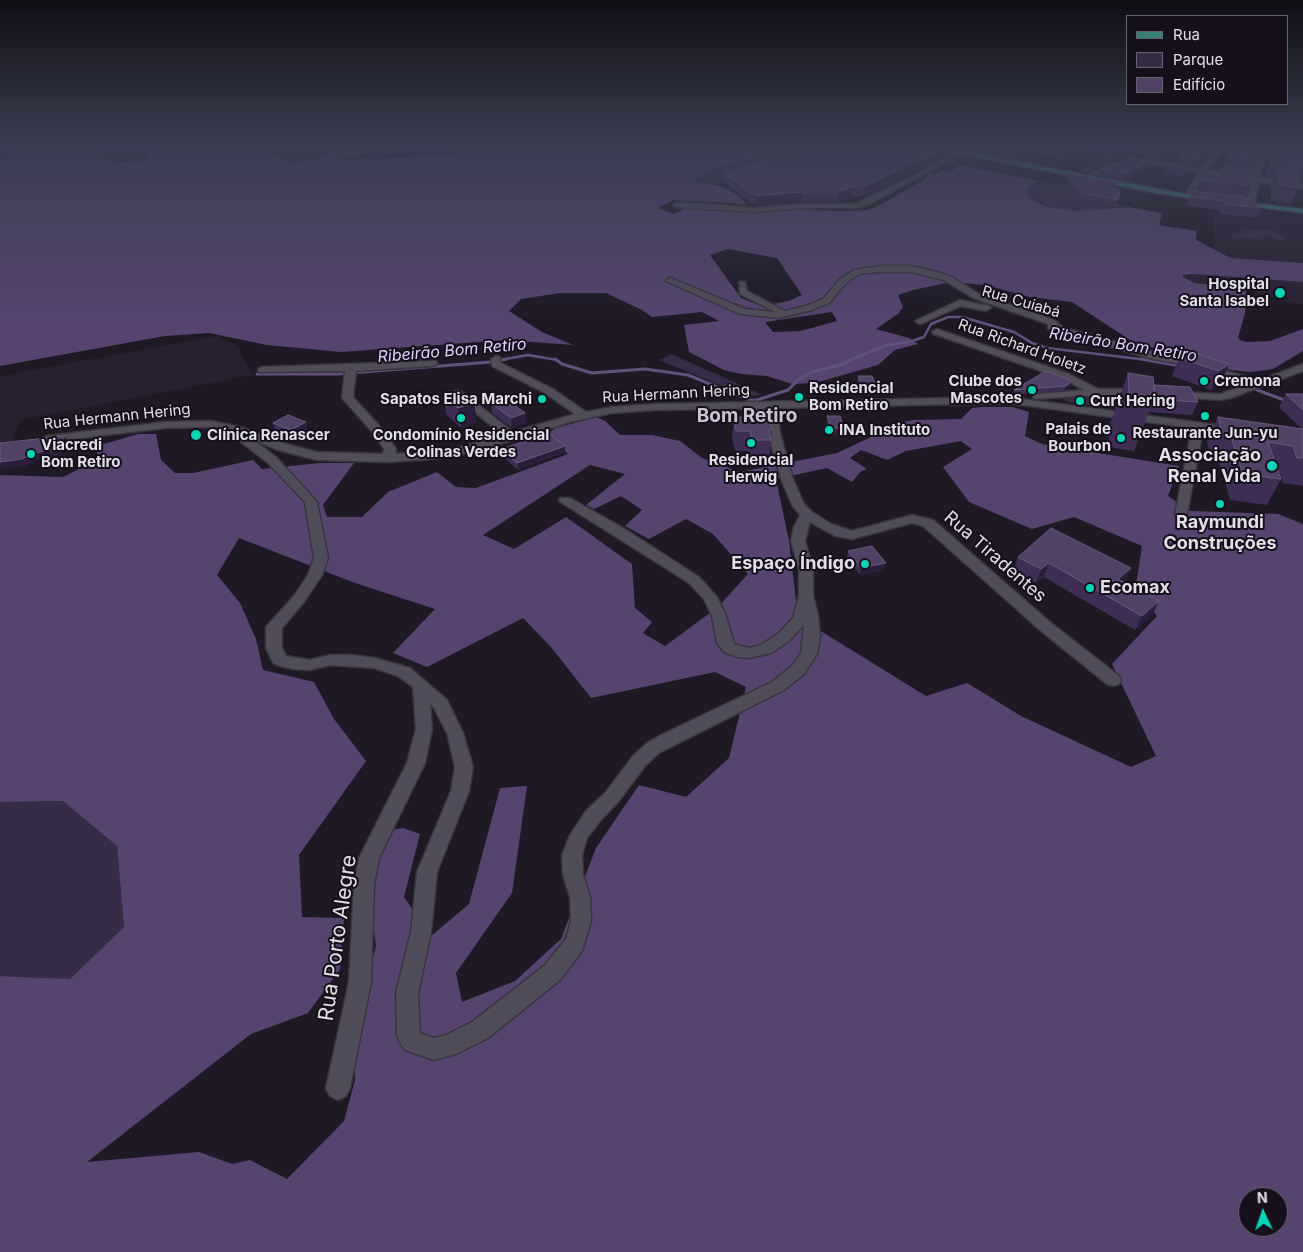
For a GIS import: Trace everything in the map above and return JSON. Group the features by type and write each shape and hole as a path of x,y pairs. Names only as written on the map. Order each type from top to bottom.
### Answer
{"main road":[{"path":"1238,203 1303,211"}],"street":[{"path":"677,205 686,204 753,210 802,206 862,208 872,203"},
{"path":"670,281 743,312 768,315 794,312 826,301 843,281 857,272 880,269 911,269 934,274 976,296 1051,322 1060,329"},
{"path":"742,284 743,292 754,299 777,310 794,312"},
{"name":"Rua Cuiabá","path":"920,321 960,303 970,304 1148,355 1182,361 1254,385"},
{"name":"Rua Richard Holetz","path":"937,332 1064,376 1096,392"},
{"path":"496,362 549,391 583,415"},
{"path":"263,370 350,372 432,363"},
{"path":"1168,394 1231,396 1254,385 1303,367"},
{"path":"350,372 347,398 380,433 390,449 388,458"},
{"path":"455,391 513,437"},
{"path":"1058,401 1096,392 1149,392"},
{"name":"Rua Hermann Hering","path":"31,440 184,423 211,424 236,429 296,451 330,458 388,458 451,453 513,437 583,415 646,408 1008,400 1058,401 1198,426 1243,432"},
{"name":"Rua Tiradentes","path":"771,405 774,433 787,479 798,505 807,515 826,527 840,533 852,535 912,519 928,524 1046,627 1113,680"},
{"path":"1181,514 1198,426"},
{"path":"236,429 244,439 272,460 288,479 306,494 311,502 321,558 315,575 299,599 274,628 274,648 280,660 292,664 310,664 330,660 351,660 375,663 404,672 441,704 455,733 464,767 460,791 426,872 420,932 407,993 408,1035 413,1042 434,1049 448,1046 480,1030 552,973 575,944 581,921 580,897 573,875 572,855 579,835 592,816 612,797 639,761 653,748 778,686 798,670 809,654 812,636 811,616 806,595 806,569 798,541 800,527 807,515"},
{"path":"272,460 330,458"},
{"path":"565,502 618,531 694,580 710,597 719,616 725,643 729,648 738,652 749,653 766,649 784,637 800,620 806,595"},
{"name":"Rua Porto Alegre","path":"338,1088 360,982 364,884 369,858 416,763 424,729 421,685"}],"shaded area":[{"path":"0,203 667,203 658,208 673,214 683,210 683,206 843,211 866,210 883,203 1040,203 1049,207 1077,211 1128,207 1162,213 1159,225 1197,231 1196,240 1231,258 1303,263 1303,282 1195,274 1183,275 1183,277 1195,283 1246,289 1245,313 1238,338 1240,340 1247,342 1270,341 1303,329 1303,351 1273,369 1250,372 1231,370 1206,360 1136,344 1072,302 1030,297 986,285 951,282 898,295 903,307 899,313 876,329 909,338 918,344 895,350 878,365 815,383 792,384 767,376 741,374 724,370 689,352 684,325 719,321 702,312 652,317 642,310 606,293 560,293 521,299 509,311 542,332 573,345 506,340 341,352 267,345 209,333 165,336 0,366","holes":["728,249 777,258 802,295 789,301 762,306 741,298 710,255","832,312 837,321 801,331 773,332 765,322"]},
{"path":"1245,209 1303,216 1303,263 1231,258 1215,249 1213,214 1259,219"},
{"name":"Hospital Santa Isabel","path":"1195,274 1303,282 1303,305 1268,297 1246,289 1195,283 1183,277 1184,275"},
{"path":"217,336 237,346 253,375 20,420 12,441 0,442 0,376"},
{"path":"1013,407 1029,412 1025,436 1042,444 1179,466 1168,496 1191,511 1278,514 1303,524 1303,1252 0,1252 0,976 70,979 124,927 117,846 63,801 0,802 0,475 63,477 97,460 97,446 138,434 156,434 161,460 175,473 193,473 253,460 262,469 320,463 354,463 323,505 327,517 362,517 388,492 437,472 456,487 476,488 568,454 548,433 556,428 596,417 605,421 620,435 652,435 680,441 702,458 740,472 837,453 869,438 878,428 912,420 961,419 972,408","holes":["961,441 972,449 943,467 969,502 1032,529 1074,517 1142,546 1136,585 1157,616 1112,664 1156,756 1131,767 1021,716 967,683 926,696 798,617 789,541 776,479 827,468 852,482 860,472 867,469 850,458 861,450 887,460 906,451","590,465 625,474 586,505 594,509 621,496 642,510 625,526 649,539 686,519 713,534 748,574 718,607 665,646 643,633 652,622 635,608 632,564 566,517 514,549 483,535","239,538 355,583 435,609 393,653 427,667 523,618 551,647 591,698 715,672 746,687 729,758 686,797 639,785 596,848 561,939 515,981 462,1002 456,973 512,893 527,786 500,788 469,904 431,936 404,897 420,834 403,828 392,830 377,860 369,899 376,946 361,1001 354,1040 355,1080 344,1121 287,1179 250,1160 232,1164 199,1152 87,1162 251,1034 308,1013 340,969 344,918 302,917 299,855 366,761 334,719 314,682 263,670 256,639 240,603 217,575"]}],"green space":[{"path":"1042,203 1113,203 1129,206 1077,211 1049,207"},
{"path":"1241,230 1275,231 1286,240 1274,239 1270,236 1261,236 1264,239 1233,238 1230,233 1244,234"},
{"path":"671,354 763,395 744,395 659,360"},
{"path":"1103,395 1108,408 1068,402 1063,399"},
{"path":"63,801 117,846 124,927 70,979 0,976 0,802"}],"building":[{"path":"1255,203 1262,208 1225,204"},
{"path":"1183,349 1229,364 1219,371 1179,358"},
{"path":"1046,371 1073,381 1066,386 1014,390"},
{"path":"1128,373 1153,377 1155,397 1129,393"},
{"path":"858,376 872,376 878,389 864,389"},
{"path":"1154,385 1190,387 1198,402 1154,399"},
{"path":"458,390 474,403 458,408 443,395"},
{"path":"1286,394 1303,394 1303,410"},
{"path":"505,398 525,413 511,418 491,403"},
{"path":"744,407 762,407 765,417 769,417 772,430 769,430 771,440 752,440 750,431 736,431 734,417 747,417"},
{"path":"288,415 306,422 291,430 273,423"},
{"path":"827,416 840,416 844,427 832,429"},
{"path":"1218,417 1303,429 1303,458 1297,458 1293,446 1268,442 1281,479 1243,474 1231,437 1223,436"},
{"path":"548,433 565,446 517,463 501,449"},
{"path":"65,436 56,450 32,453 22,459 0,462 0,443"},
{"path":"1051,528 1131,568 1118,579 1159,601 1142,616 1049,563 1041,569 1018,557"},
{"path":"872,546 886,563 861,568 848,551"}],"waterway":[{"name":"Ribeirão Bom Retiro","path":"851,360 887,345 909,342 924,337 931,324 948,317 962,317 1014,332 1032,343 1047,348 1144,360"},
{"name":"Ribeirão Bom Retiro","path":"500,360 528,355 556,360"},
{"name":"Ribeirão Bom Retiro","path":"257,374 337,374 491,362 507,359"},
{"name":"Ribeirão Bom Retiro","path":"556,360 562,364 592,373 645,369 688,375 749,400 757,400 788,390 799,379 812,372 843,364 851,360"},
{"name":"Ribeirão Bom Retiro","path":"1144,360 1148,360"},
{"name":"Ribeirão Bom Retiro","path":"1144,360 1181,366"},
{"name":"Ribeirão Bom Retiro","path":"1219,376 1287,401"}],"place":[{"name":"Hospital Santa Isabel","path":"1280,293"},
{"name":"Cremona","path":"1204,381"},
{"name":"Clube dos Mascotes","path":"1032,390"},
{"name":"Residencial Bom Retiro","path":"799,397"},
{"name":"Sapatos Elisa Marchi","path":"542,399"},
{"name":"Curt Hering","path":"1080,401"},
{"name":"Restaurante Jun-yu","path":"1205,416"},
{"name":"Condomínio Residencial Colinas Verdes","path":"461,418"},
{"name":"INA Instituto","path":"829,430"},
{"name":"Clínica Renascer","path":"196,435"},
{"name":"Palais de Bourbon","path":"1121,438"},
{"name":"Residencial Herwig","path":"751,443"},
{"name":"Viacredi Bom Retiro","path":"31,454"},
{"name":"Associação Renal Vida","path":"1272,466"},
{"name":"Raymundi Construções","path":"1220,504"},
{"name":"Espaço Índigo","path":"865,564"},
{"name":"Ecomax","path":"1090,588"}],"district":[{"name":"Bom Retiro","path":"747,416"}]}
